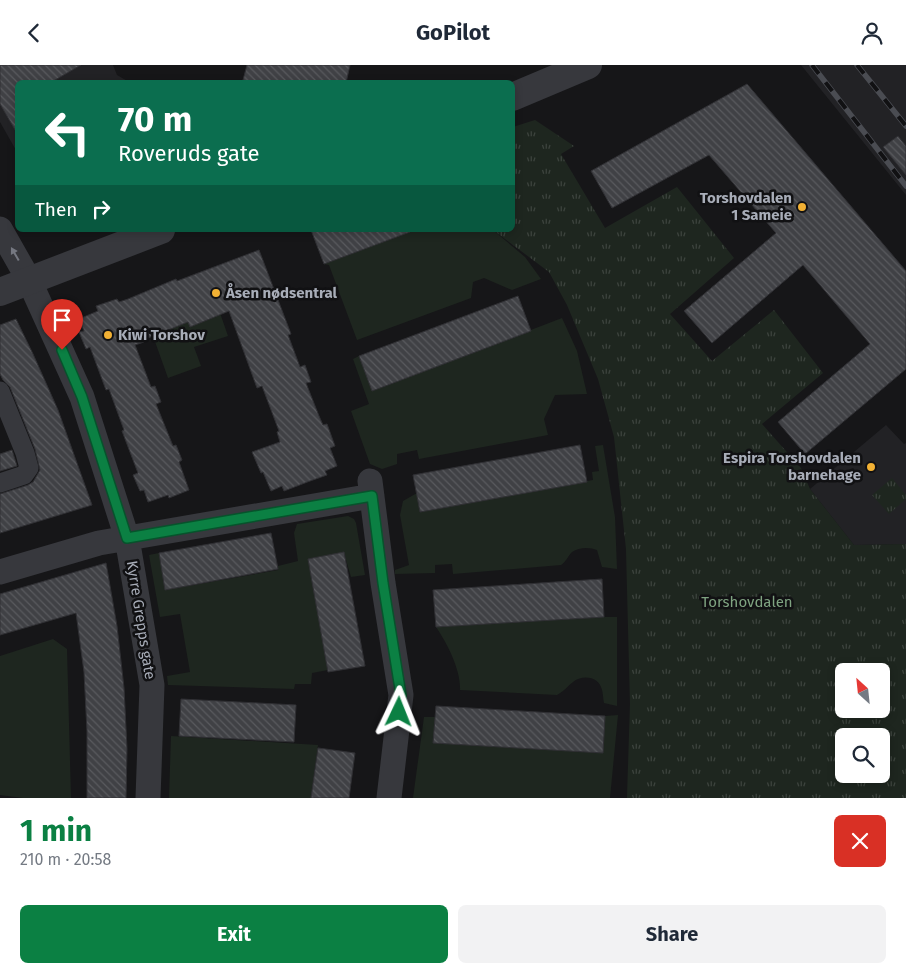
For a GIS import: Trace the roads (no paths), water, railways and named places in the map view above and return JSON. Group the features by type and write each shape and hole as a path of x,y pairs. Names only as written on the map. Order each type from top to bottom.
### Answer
{"street":[{"path":"515,96 588,65"},
{"name":"Kyrre Grepps gate","path":"0,229 29,280 82,397 127,538 152,685 148,798"},
{"path":"0,291 157,232"},
{"path":"0,391 26,453 29,468 24,475 0,483"},
{"path":"0,572 99,543 371,488 383,583 401,695 389,798"}],"railway":[{"path":"812,65 906,186"},
{"path":"857,65 906,126"}],"place":[{"name":"Torshovdalen 1 Sameie","path":"802,207"},
{"name":"Åsen nødsentral","path":"216,293"},
{"name":"Kiwi Torshov","path":"108,335"},
{"name":"Espira Torshovdalen barnehage","path":"871,467"}],"park label":[{"name":"Torshovdalen","path":"747,602"}]}
